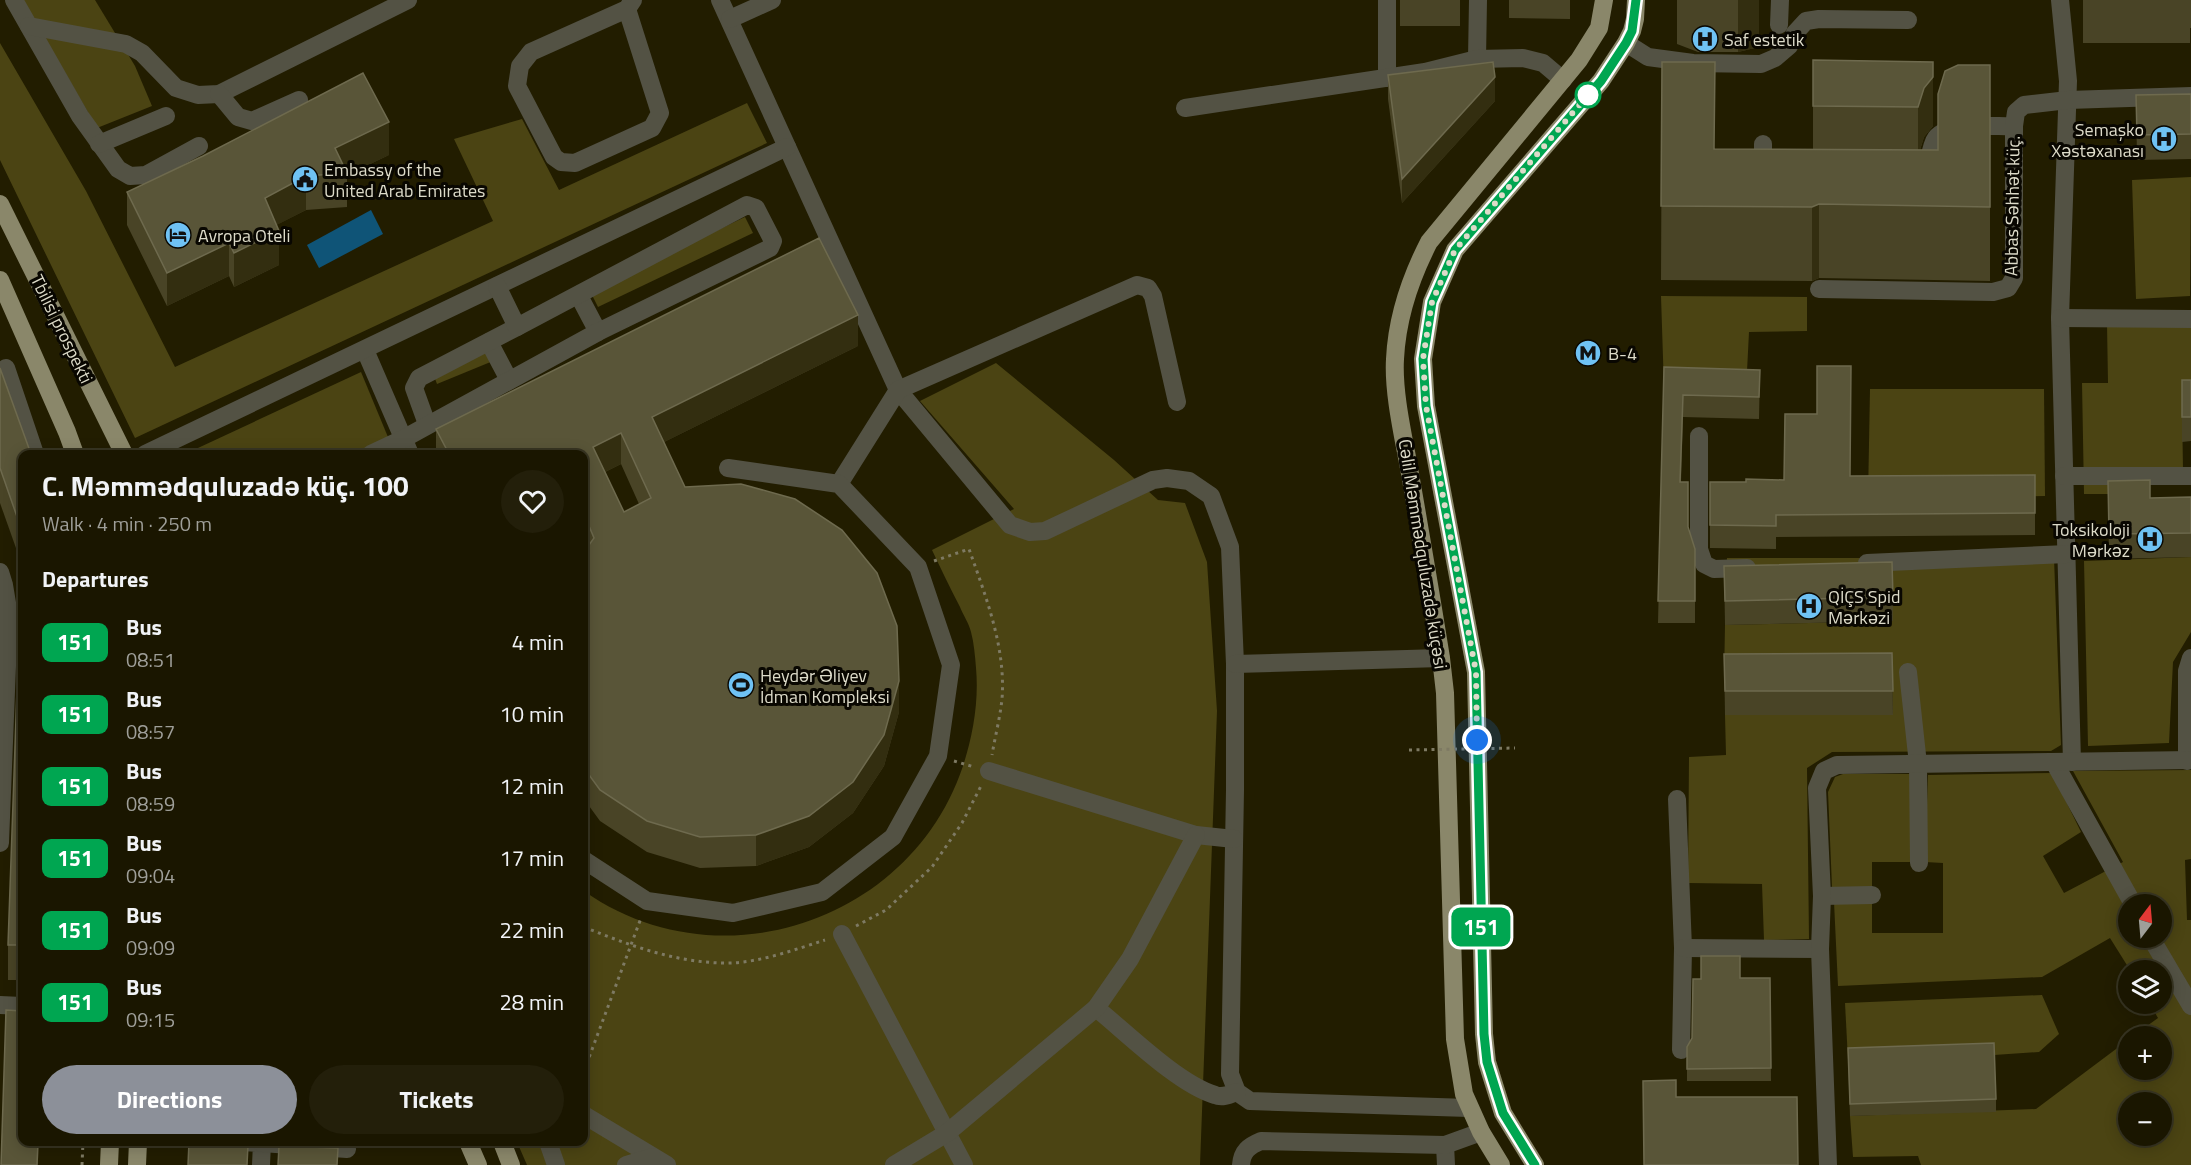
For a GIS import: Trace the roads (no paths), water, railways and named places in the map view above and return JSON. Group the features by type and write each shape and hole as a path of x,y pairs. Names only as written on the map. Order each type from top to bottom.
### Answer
{"main road":[{"name":"Cəlil Məmmədquluzadə küçəsi","path":"1501,1165 1469,1108 1464,1094 1455,1039 1445,705 1441,658 1399,411 1395,362 1399,322 1410,285 1429,242 1580,60 1599,28 1604,0"},
{"name":"Cəlil Məmmədquluzadə küçəsi","path":"1535,1165 1503,1113 1487,1062 1484,1034 1476,672 1426,406 1423,359 1432,302 1455,250 1601,81 1626,43 1635,19 1636,0"},
{"path":"1599,28 1626,43"},
{"name":"Tbilisi prospekti","path":"0,204 122,450"},
{"name":"Tbilisi prospekti","path":"0,279 74,450"},
{"path":"1469,1108 1497,1097"},
{"path":"109,1165 110,1146"},
{"path":"137,1165 138,1146"},
{"path":"470,1146 478,1165"},
{"path":"503,1146 512,1165"}],"street":[{"path":"14,0 80,116 118,169 130,176 146,175 199,146"},
{"path":"29,26 126,44 141,53 176,88 198,95 219,94 408,0"},
{"path":"720,0 898,390 1010,525 1030,532 1045,531 1153,480 1167,478 1189,481 1211,496 1230,547 1235,664 1230,1074 1237,1092 1250,1101 1469,1108"},
{"path":"730,19 772,0"},
{"path":"1387,0 1387,78"},
{"path":"1477,59 1478,0"},
{"path":"1779,25 1780,0"},
{"path":"2060,0 2068,100 2060,318 2072,762"},
{"path":"630,4 660,113 657,121 652,128 575,163 561,162 554,157 517,86 520,66 531,52 630,4"},
{"path":"1626,43 1648,57 1693,63 1761,64 1775,58 1789,46 1795,33 1806,21 1819,19 1908,20"},
{"path":"1185,108 1425,72 1477,59 1523,58 1543,63 1563,80"},
{"path":"219,94 238,117 252,121 298,100"},
{"name":"Abbas Səhhət küç.","path":"1819,289 1993,292 2008,288 2014,278 2014,126 2016,112 2024,105 2068,100 2191,96"},
{"path":"99,144 166,116"},
{"path":"1923,187 1935,138 1943,132 1956,128 2014,126"},
{"path":"1762,196 1763,144"},
{"path":"153,450 787,147"},
{"path":"392,450 407,447 428,424 598,332 770,248 773,241 756,208 747,205 579,296 418,378 414,388 428,424"},
{"path":"839,484 898,390 1137,285 1148,288 1153,296 1177,402"},
{"path":"497,286 517,327"},
{"path":"579,296 598,332"},
{"path":"2060,318 2191,319"},
{"path":"489,342 509,380"},
{"path":"365,350 407,447"},
{"path":"6,368 34,450"},
{"path":"1699,436 1699,549 1704,564 1714,569 1761,567"},
{"path":"588,863 647,901 733,913 822,892 893,837 938,756 951,664 918,567 839,484 728,468"},
{"path":"2064,476 2191,476"},
{"path":"1855,563 2067,554"},
{"path":"0,572 10,616 0,843"},
{"path":"1235,664 1441,658"},
{"path":"1828,1165 1820,949 1822,896 1817,788 1824,771 1837,765 2189,760 2187,671 2191,658"},
{"path":"1908,672 1918,764 1919,862"},
{"path":"2054,762 2127,894"},
{"path":"989,771 1196,835 1234,839"},
{"path":"1677,799 1683,948 1681,1050"},
{"path":"894,1165 947,1133 1096,1008 1130,959 1196,835"},
{"path":"1822,896 1872,895"},
{"path":"842,934 964,1165"},
{"path":"1683,948 1820,949"},
{"path":"2157,948 2191,1006"},
{"path":"0,1005 18,1006"},
{"path":"1096,1008 1188,1082 1222,1097 1237,1092"},
{"path":"588,1117 660,1161"},
{"path":"1241,1165 1242,1157 1249,1146 1261,1141 1445,1145 1481,1132"},
{"path":"1445,1145 1446,1165"},
{"path":"261,1165 262,1146"},
{"path":"304,1146 347,1149"},
{"path":"549,1146 556,1165"},
{"path":"626,1165 660,1161"}],"water":[{"path":"371,210 383,234 319,268 307,245"}],"place":[{"name":"Saf estetik","path":"1705,39"},
{"name":"Semaşko Xəstəxanası","path":"2164,139"},
{"name":"Embassy of the United Arab Emirates","path":"305,179"},
{"name":"Avropa Oteli","path":"178,235"},
{"name":"B-4","path":"1588,353"},
{"name":"Toksikoloji Mərkəz","path":"2150,539"},
{"name":"QİÇS Spid Mərkəzi","path":"1809,606"},
{"name":"Heydər Əliyev İdman Kompleksi","path":"741,685"}]}
